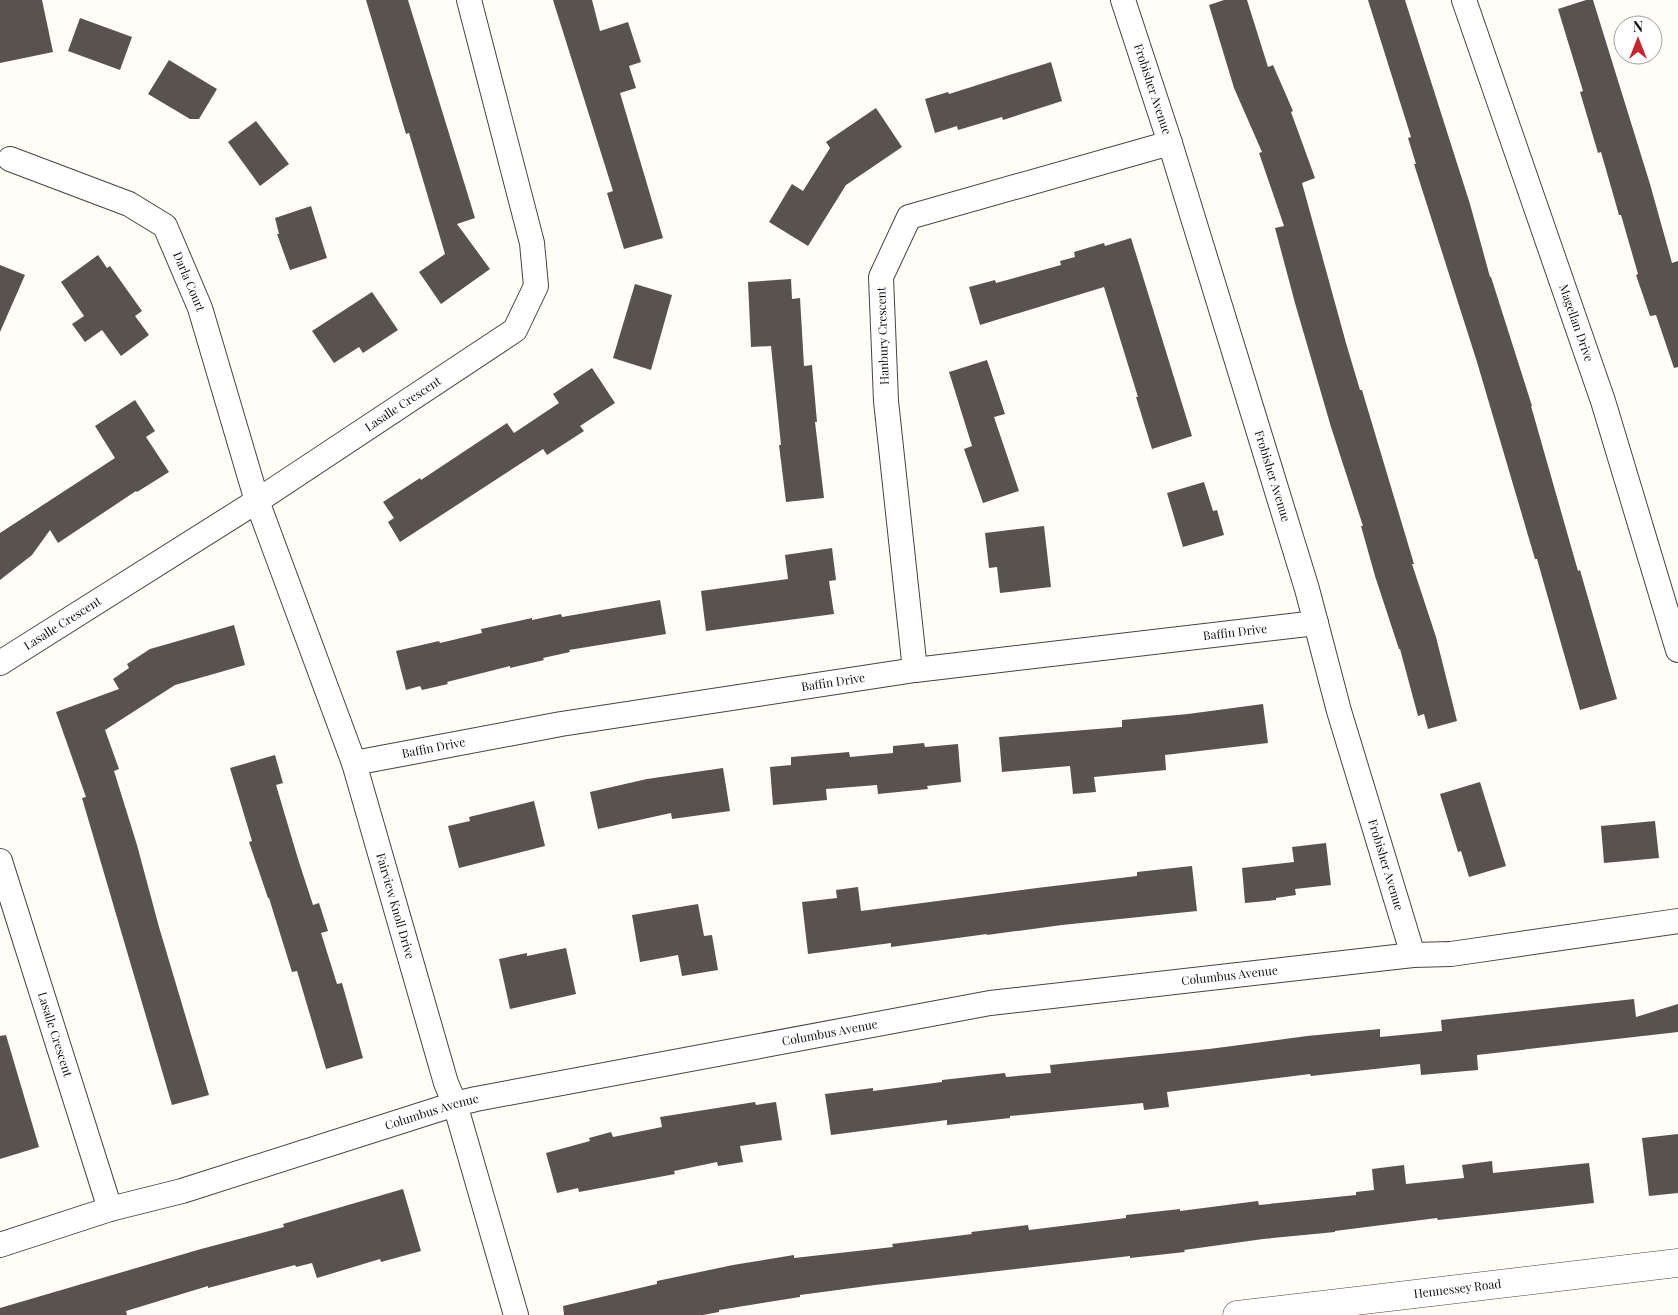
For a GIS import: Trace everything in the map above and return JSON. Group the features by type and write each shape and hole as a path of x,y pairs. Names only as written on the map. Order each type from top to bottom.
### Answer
{"street":[{"name":"Lasalle Crescent","path":"0,663 258,501 515,330 536,286 532,243 469,0"},
{"name":"Frobisher Avenue","path":"1124,0 1170,143 1316,623 1339,711 1413,955"},
{"name":"Magellan Drive","path":"1464,0 1603,401 1678,650"},
{"name":"Hanbury Crescent","path":"915,670 886,401 881,277 909,217 1170,143"},
{"name":"Darla Court","path":"10,159 129,204 165,226 200,308 258,501"},
{"name":"Fairview Knoll Drive","path":"258,501 354,763 446,1083 455,1104 516,1315"},
{"name":"Baffin Drive","path":"354,763 561,724 915,670 1316,623"},
{"name":"Lasalle Crescent","path":"0,861 110,1209"},
{"name":"Columbus Avenue","path":"0,1245 110,1209 182,1191 455,1104 990,1003 1413,955 1451,954 1678,921"},
{"name":"Hennessey Road","path":"1237,1315 1678,1263"}],"building":[{"path":"0,0 42,0 53,52 0,63"},
{"path":"366,0 408,0 475,218 457,224 490,269 441,304 419,272 445,254 409,133 406,134"},
{"path":"553,0 592,0 600,31 628,22 641,62 629,66 636,88 620,93 663,238 624,249 607,193 613,191"},
{"path":"1224,0 1247,0 1268,67 1273,65 1293,111 1291,112 1315,178 1302,183 1346,343 1414,564 1412,564 1436,637 1457,721 1428,729 1424,714 1418,716 1400,649 1375,576 1361,526 1363,526 1331,427 1295,303 1275,228 1284,226 1259,153 1262,152 1234,88 1209,5"},
{"path":"1368,0 1405,0 1470,204 1490,277 1532,406 1578,571 1580,570 1617,699 1580,710 1537,559 1535,559 1477,362 1414,164 1416,164 1408,138 1411,137"},
{"path":"1586,0 1593,0 1650,184 1672,263 1678,261 1678,367 1674,368 1656,315 1650,316 1636,275 1638,274 1621,215 1619,215 1601,152 1598,153 1580,92 1583,91 1558,9"},
{"path":"80,18 132,37 120,70 68,51"},
{"path":"169,60 217,89 199,119 190,119 148,94"},
{"path":"1051,62 1062,101 1003,120 1002,117 958,130 957,126 935,133 925,99 948,92 949,94"},
{"path":"876,108 902,147 846,185 808,246 769,222 792,184 803,191 830,148 826,142"},
{"path":"256,121 289,164 260,186 228,142"},
{"path":"311,206 327,258 290,270 277,234 279,234 275,218"},
{"path":"1131,238 1192,436 1152,449 1104,287 980,325 969,287 995,280 996,283 1061,265 1060,261 1075,257 1074,252 1104,243 1105,246"},
{"path":"98,255 107,268 110,266 142,311 135,316 149,335 121,356 102,330 85,342 72,324 84,316 61,282"},
{"path":"0,265 25,275 0,332"},
{"path":"791,279 792,299 800,298 804,366 812,365 817,422 815,422 824,498 786,502 779,445 781,445 771,346 751,347 748,282"},
{"path":"635,284 672,295 651,370 613,358"},
{"path":"372,292 398,330 363,353 359,347 334,363 312,331"},
{"path":"987,360 1005,414 994,417 1019,491 983,503 964,449 972,446 949,372"},
{"path":"592,368 615,403 580,426 584,431 547,455 543,449 400,542 388,522 394,518 383,502 420,478 421,480 507,423 514,433 559,403 553,394"},
{"path":"135,400 155,431 146,437 169,472 136,491 58,543 50,530 32,555 0,580 0,533 115,458 95,426"},
{"path":"1204,482 1213,511 1217,510 1224,535 1183,547 1167,493"},
{"path":"1044,526 1051,587 1000,593 997,567 989,568 985,533"},
{"path":"832,548 836,580 829,581 834,614 706,631 701,591 788,579 785,555"},
{"path":"660,600 666,634 569,650 570,652 543,658 544,660 510,668 510,666 447,682 448,684 422,690 420,686 406,690 396,651 482,633 481,629 532,618 532,620 561,614 562,617"},
{"path":"234,625 245,665 175,685 105,730 119,769 114,771 209,1095 172,1105 82,798 86,797 56,712 119,689 113,679 129,668 127,664 150,649"},
{"path":"1263,704 1268,743 1165,755 1166,770 1094,777 1096,792 1073,794 1070,766 1002,772 999,737 1122,727 1122,720"},
{"path":"924,743 925,747 958,744 961,782 927,786 928,789 878,794 877,785 826,789 827,800 773,805 770,767 791,765 791,757 849,752 850,757 893,753 893,746"},
{"path":"275,755 283,783 276,785 313,905 319,903 328,931 321,933 337,984 342,983 363,1058 326,1069 297,971 292,972 249,842 252,841 230,768"},
{"path":"723,768 730,811 672,819 671,813 598,829 590,792 647,779"},
{"path":"1480,782 1506,866 1469,877 1461,851 1458,852 1440,794"},
{"path":"534,801 545,846 459,868 448,826 470,821 469,817"},
{"path":"1655,821 1659,858 1604,863 1601,826"},
{"path":"1326,843 1331,885 1295,889 1296,895 1276,898 1276,900 1245,903 1242,868 1294,862 1292,847"},
{"path":"1192,866 1197,911 1062,925 891,947 891,943 808,954 802,902 837,898 836,890 858,887 861,911 1137,876 1137,872"},
{"path":"698,904 704,936 712,935 718,970 682,976 678,955 640,962 632,915"},
{"path":"566,948 576,994 510,1009 499,959 527,953 527,956"},
{"path":"1634,999 1636,1017 1678,1004 1678,1032 1477,1055 1478,1070 1421,1075 1420,1064 1311,1076 1310,1074 1167,1092 1169,1107 1144,1110 1143,1103 1010,1116 1010,1118 947,1125 947,1120 831,1135 825,1094 873,1088 873,1091 942,1082 942,1080 1005,1073 1006,1077 1051,1073 1050,1065 1209,1049 1307,1036 1380,1029 1380,1037 1442,1031 1441,1020"},
{"path":"6,1035 39,1147 0,1159 0,1036"},
{"path":"755,1102 756,1105 776,1102 782,1140 740,1146 743,1162 718,1166 717,1162 674,1171 675,1174 579,1192 578,1188 557,1193 546,1153 590,1141 589,1138 611,1132 613,1137 662,1127 660,1117"},
{"path":"1678,1134 1678,1193 1649,1196 1642,1138"},
{"path":"1492,1161 1493,1173 1589,1163 1594,1203 1438,1220 1437,1218 1335,1232 1263,1239 1184,1250 1185,1252 1130,1258 1130,1256 875,1285 800,1295 800,1297 719,1310 719,1312 703,1315 564,1315 563,1306 657,1284 657,1281 733,1265 794,1255 794,1258 893,1247 892,1244 1028,1225 1029,1230 1180,1209 1180,1211 1258,1201 1259,1205 1356,1195 1356,1192 1374,1190 1372,1169 1404,1165 1406,1184 1464,1178 1462,1165"},
{"path":"403,1189 421,1251 381,1262 380,1259 317,1278 312,1263 296,1267 295,1265 208,1288 208,1286 126,1311 127,1315 0,1315 0,1308 201,1249 284,1227 283,1224"}]}
